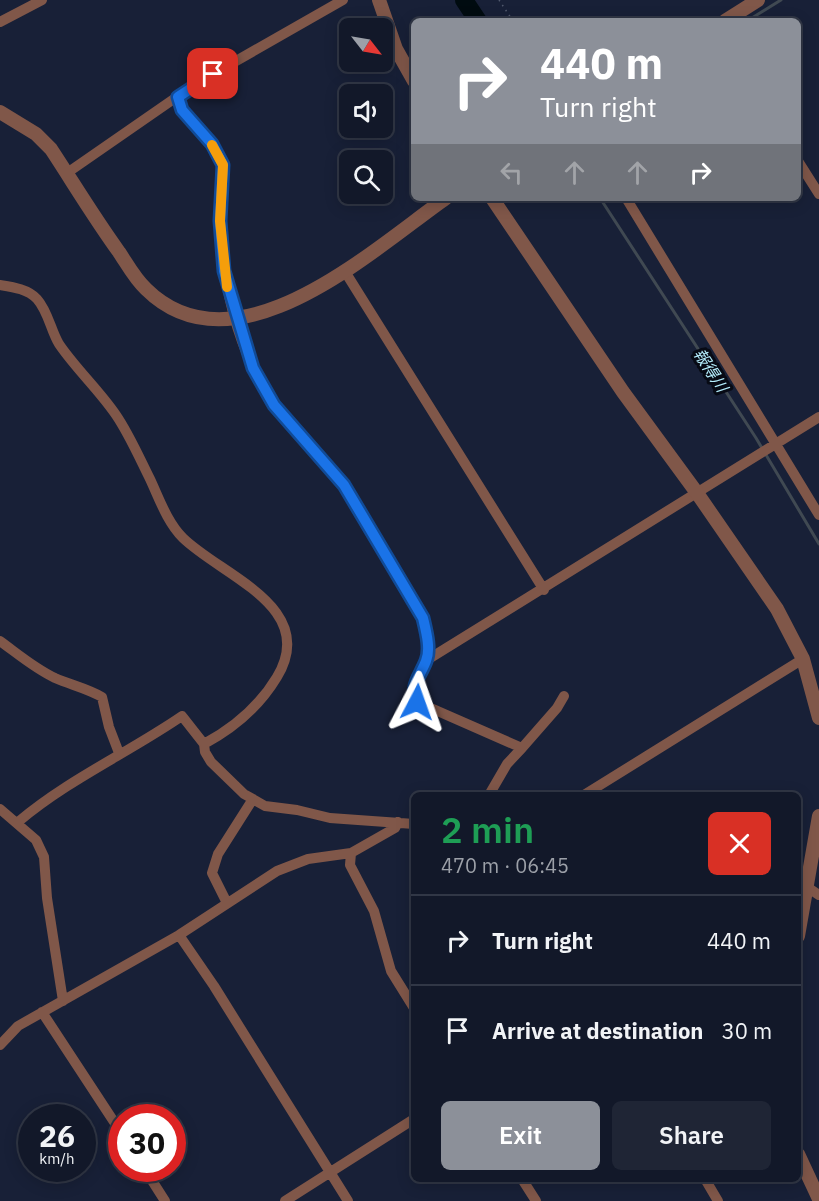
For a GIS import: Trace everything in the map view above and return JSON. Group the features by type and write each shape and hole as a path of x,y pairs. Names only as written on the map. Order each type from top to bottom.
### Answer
{"street":[{"path":"0,22 42,0"},
{"path":"67,173 178,97 343,0"},
{"path":"379,0 396,49 411,76"},
{"path":"730,18 758,0"},
{"path":"178,97 182,110 212,144 223,165 220,221 224,271 253,368 274,405 344,485 423,618 427,635 427,660"},
{"path":"0,112 36,134 67,173 146,289 185,314 203,319 237,320 264,313 300,297 344,270 442,201"},
{"path":"801,166 819,194"},
{"path":"494,201 623,392 697,493 777,609 803,658 819,718"},
{"path":"628,201 773,446 819,515"},
{"path":"344,270 544,590"},
{"path":"0,285 18,287 37,299 57,340 73,365 115,414 169,519 181,536 200,553 259,595 278,615 287,632 288,655 268,692 246,716 204,744"},
{"path":"522,748 417,702 415,681 427,660 544,590 819,417"},
{"path":"0,641 28,663 54,678 84,686 102,697 119,753"},
{"path":"589,792 803,658"},
{"path":"491,792 507,764 557,708 564,696"},
{"path":"18,822 52,794 182,716 204,744 205,752 211,762 252,799 265,806 297,810 330,818 411,824"},
{"path":"227,903 212,873 218,854 252,799"},
{"path":"0,809 18,822 36,840 44,857 47,898 63,1001"},
{"path":"801,923 819,816"},
{"path":"0,1045 7,1034 18,1026 178,935 277,871 308,859 351,854 396,828 398,822"},
{"path":"351,854 350,865 374,911 391,971 411,1003"},
{"path":"178,935 214,986 348,1201"},
{"path":"42,1012 108,1113"},
{"path":"285,1201 411,1121"},
{"path":"801,1160 819,1199"},
{"path":"153,1182 165,1201"},
{"path":"524,1182 536,1201"},
{"path":"707,1182 718,1201"}],"path":[{"path":"499,0 511,18"}],"waterway":[{"name":"報得川","path":"464,0 476,18"},
{"path":"752,18 781,0"},
{"name":"報得川","path":"602,201 756,438 819,544"}],"slow traffic":[{"path":"212,145 223,165 220,221 227,287"}],"route":[{"path":"213,74 178,97 182,110 212,144 223,165 220,221 224,271 244,345 253,368 274,405 344,485 423,618 427,635 427,660 415,681 414,694 417,702"}]}
